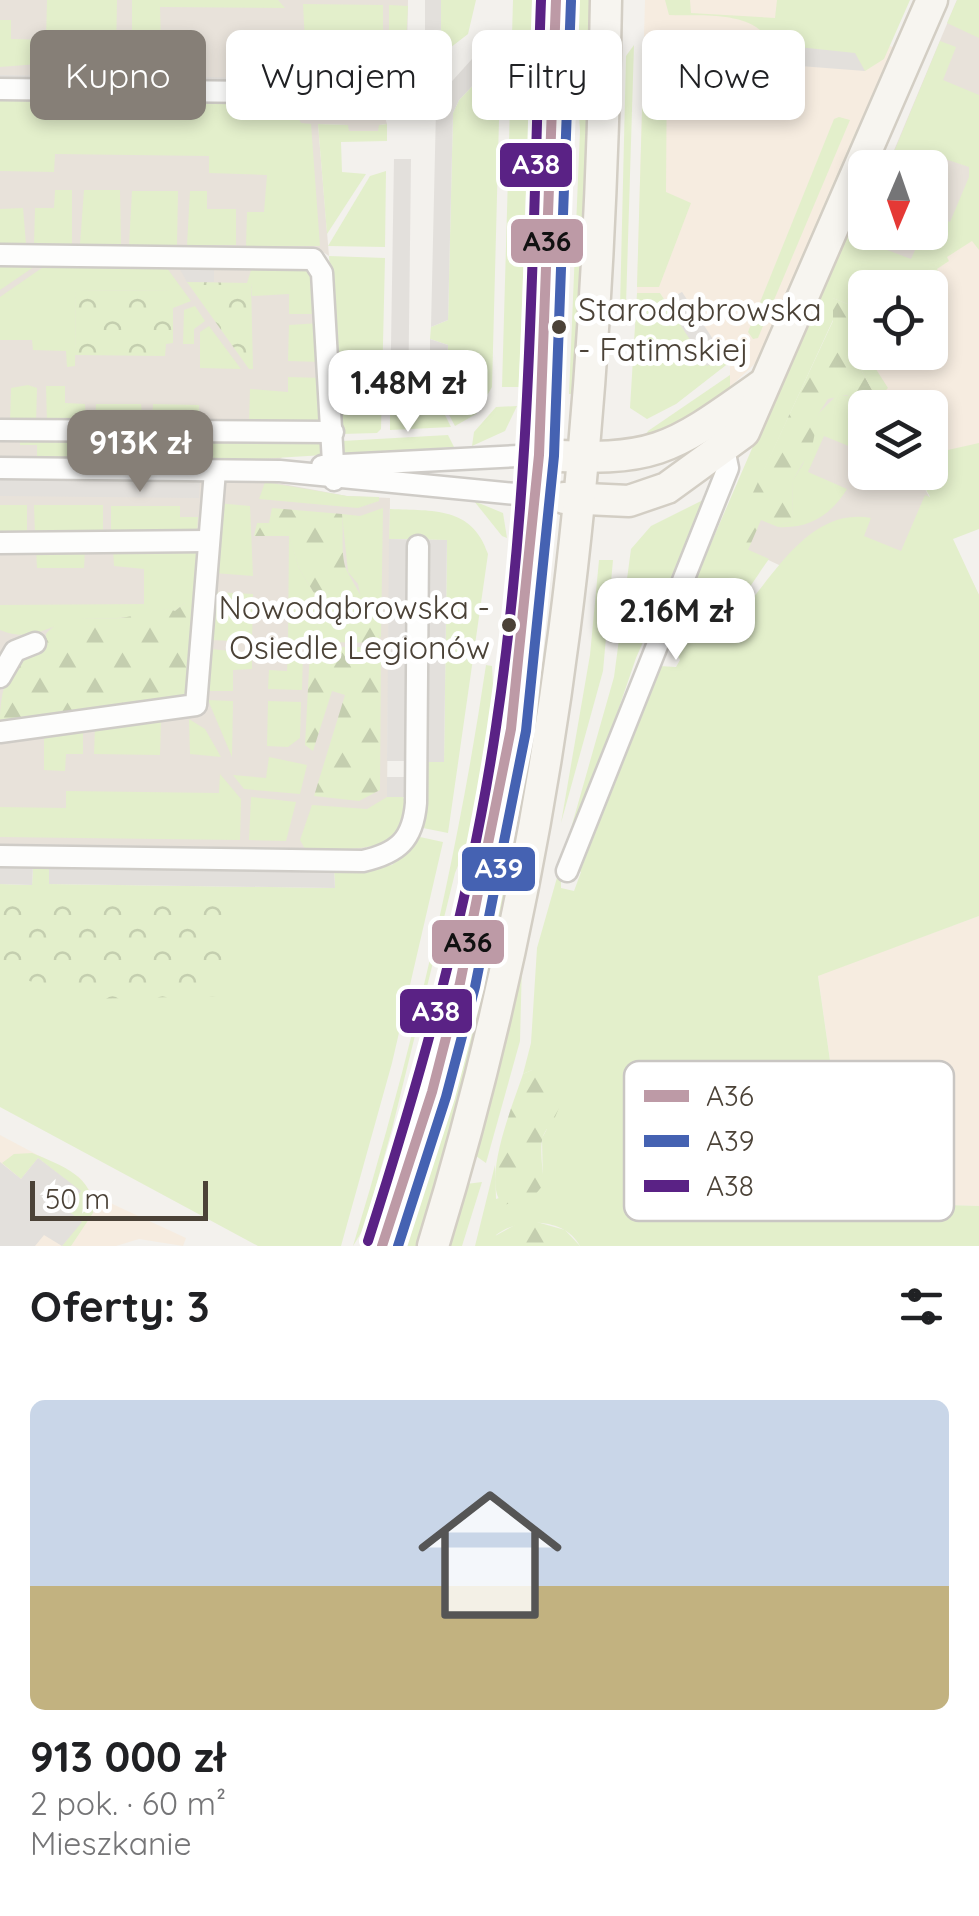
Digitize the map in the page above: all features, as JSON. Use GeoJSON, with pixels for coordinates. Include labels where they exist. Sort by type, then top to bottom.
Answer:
{"type":"FeatureCollection","features":[{"type":"Feature","properties":{"kind":"street"},"geometry":{"type":"LineString","coordinates":[[382,1246],[432,1092],[490,847],[511,729],[539,455],[556,0]]}},
{"type":"Feature","properties":{"kind":"street"},"geometry":{"type":"LineString","coordinates":[[433,1246],[510,957],[552,738],[587,458],[606,0]]}},
{"type":"Feature","properties":{"kind":"street"},"geometry":{"type":"LineString","coordinates":[[334,472],[536,496],[629,501],[667,488],[724,448],[744,432],[932,0]]}},
{"type":"Feature","properties":{"kind":"street"},"geometry":{"type":"LineString","coordinates":[[0,89],[226,92]]}},
{"type":"Feature","properties":{"kind":"street"},"geometry":{"type":"LineString","coordinates":[[0,255],[313,259],[322,273],[334,472]]}},
{"type":"Feature","properties":{"kind":"street"},"geometry":{"type":"LineString","coordinates":[[0,468],[334,472],[539,455],[637,456],[682,441],[762,385]]}},
{"type":"Feature","properties":{"kind":"street"},"geometry":{"type":"LineString","coordinates":[[0,430],[332,432]]}},
{"type":"Feature","properties":{"kind":"street"},"geometry":{"type":"LineString","coordinates":[[567,871],[724,478],[724,448]]}},
{"type":"Feature","properties":{"kind":"street"},"geometry":{"type":"LineString","coordinates":[[0,732],[184,710],[196,705],[215,471]]}},
{"type":"Feature","properties":{"kind":"street"},"geometry":{"type":"LineString","coordinates":[[0,543],[208,541]]}},
{"type":"Feature","properties":{"kind":"street"},"geometry":{"type":"LineString","coordinates":[[0,856],[363,861],[404,844],[412,832],[416,803],[418,546]]}},
{"type":"Feature","properties":{"kind":"street"},"geometry":{"type":"LineString","coordinates":[[0,640],[2,672]]}},
{"type":"Feature","properties":{"kind":"street"},"geometry":{"type":"LineString","coordinates":[[2,672],[15,651],[35,643]]}},
{"type":"Feature","properties":{"kind":"shaded area"},"geometry":{"type":"Polygon","coordinates":[[[0,0],[408,0],[407,30],[226,30],[226,85],[206,85],[206,30],[30,30],[30,83],[0,83],[0,0]]]}},
{"type":"Feature","properties":{"kind":"shaded area"},"geometry":{"type":"Polygon","coordinates":[[[425,0],[441,0],[441,30],[425,30],[425,0]]]}},
{"type":"Feature","properties":{"kind":"shaded area"},"geometry":{"type":"Polygon","coordinates":[[[645,0],[782,0],[897,49],[852,150],[848,150],[848,160],[760,359],[730,387],[730,362],[707,366],[660,293],[637,293],[642,110],[642,120],[805,120],[805,30],[644,30],[645,0]]]}},
{"type":"Feature","properties":{"kind":"shaded area"},"geometry":{"type":"Polygon","coordinates":[[[957,0],[979,0],[979,212],[948,243],[948,150],[894,150],[957,0]]]}},
{"type":"Feature","properties":{"kind":"shaded area"},"geometry":{"type":"Polygon","coordinates":[[[805,48],[855,53],[865,71],[805,66],[805,48]]]}},
{"type":"Feature","properties":{"kind":"shaded area"},"geometry":{"type":"Polygon","coordinates":[[[472,59],[472,86],[453,113],[448,320],[431,327],[436,120],[452,120],[452,81],[472,59]]]}},
{"type":"Feature","properties":{"kind":"shaded area"},"geometry":{"type":"Polygon","coordinates":[[[0,75],[30,75],[30,83],[0,83],[0,75]]]}},
{"type":"Feature","properties":{"kind":"shaded area"},"geometry":{"type":"Polygon","coordinates":[[[206,78],[226,78],[226,86],[206,86],[206,78]]]}},
{"type":"Feature","properties":{"kind":"shaded area"},"geometry":{"type":"Polygon","coordinates":[[[0,97],[30,97],[30,120],[206,120],[206,99],[226,99],[226,120],[386,120],[387,124],[379,125],[379,131],[348,131],[348,125],[318,124],[329,256],[320,250],[0,248],[0,97]]]}},
{"type":"Feature","properties":{"kind":"shaded area"},"geometry":{"type":"Polygon","coordinates":[[[394,159],[411,159],[408,411],[390,409],[394,159]]]}},
{"type":"Feature","properties":{"kind":"shaded area"},"geometry":{"type":"Polygon","coordinates":[[[979,212],[979,455],[948,461],[948,390],[872,390],[861,370],[948,370],[948,270],[922,270],[942,250],[948,250],[948,243],[979,212]]]}},
{"type":"Feature","properties":{"kind":"shaded area"},"geometry":{"type":"Polygon","coordinates":[[[853,250],[942,250],[922,270],[848,270],[848,304],[833,298],[853,250]]]}},
{"type":"Feature","properties":{"kind":"shaded area"},"geometry":{"type":"Polygon","coordinates":[[[0,262],[253,264],[316,282],[326,416],[280,459],[0,457],[0,262]]]}},
{"type":"Feature","properties":{"kind":"shaded area"},"geometry":{"type":"Polygon","coordinates":[[[177,264],[214,264],[214,282],[187,282],[177,264]]]}},
{"type":"Feature","properties":{"kind":"shaded area"},"geometry":{"type":"Polygon","coordinates":[[[682,292],[724,356],[707,366],[665,301],[682,292]]]}},
{"type":"Feature","properties":{"kind":"shaded area"},"geometry":{"type":"Polygon","coordinates":[[[430,339],[448,345],[444,413],[430,412],[430,339]]]}},
{"type":"Feature","properties":{"kind":"shaded area"},"geometry":{"type":"Polygon","coordinates":[[[848,349],[848,370],[861,370],[872,390],[848,390],[848,490],[926,490],[979,595],[779,565],[730,542],[848,349]]]}},
{"type":"Feature","properties":{"kind":"shaded area"},"geometry":{"type":"Polygon","coordinates":[[[0,479],[272,482],[347,496],[390,498],[387,796],[405,800],[365,849],[0,844],[0,479]]]}},
{"type":"Feature","properties":{"kind":"shaded area"},"geometry":{"type":"Polygon","coordinates":[[[0,479],[200,482],[199,498],[0,496],[0,479]]]}},
{"type":"Feature","properties":{"kind":"shaded area"},"geometry":{"type":"Polygon","coordinates":[[[389,539],[447,540],[444,762],[426,762],[426,797],[387,797],[387,777],[406,777],[406,761],[387,761],[389,539]]]}},
{"type":"Feature","properties":{"kind":"shaded area"},"geometry":{"type":"Polygon","coordinates":[[[0,866],[33,866],[32,885],[0,884],[0,866]]]}},
{"type":"Feature","properties":{"kind":"shaded area"},"geometry":{"type":"Polygon","coordinates":[[[49,867],[334,870],[335,888],[49,884],[49,867]]]}},
{"type":"Feature","properties":{"kind":"shaded area"},"geometry":{"type":"Polygon","coordinates":[[[979,916],[979,1206],[954,1205],[954,1061],[830,1061],[818,975],[979,916]]]}},
{"type":"Feature","properties":{"kind":"shaded area"},"geometry":{"type":"Polygon","coordinates":[[[0,1135],[79,1177],[93,1195],[186,1238],[183,1246],[139,1239],[116,1246],[0,1246],[0,1135]]]}},
{"type":"Feature","properties":{"kind":"shaded area"},"geometry":{"type":"Polygon","coordinates":[[[38,1158],[81,1191],[67,1210],[82,1222],[62,1246],[44,1235],[35,1246],[0,1246],[0,1162],[21,1179],[38,1158]]]}},
{"type":"Feature","properties":{"kind":"green space"},"geometry":{"type":"Polygon","coordinates":[[[47,0],[117,0],[116,30],[46,30],[47,0]]]}},
{"type":"Feature","properties":{"kind":"green space"},"geometry":{"type":"Polygon","coordinates":[[[132,0],[278,0],[285,8],[160,7],[161,30],[132,30],[132,0]]]}},
{"type":"Feature","properties":{"kind":"green space"},"geometry":{"type":"Polygon","coordinates":[[[441,0],[476,0],[468,34],[452,46],[452,30],[441,30],[441,0]]]}},
{"type":"Feature","properties":{"kind":"green space"},"geometry":{"type":"Polygon","coordinates":[[[513,0],[533,0],[532,30],[512,30],[513,0]]]}},
{"type":"Feature","properties":{"kind":"green space"},"geometry":{"type":"Polygon","coordinates":[[[572,0],[592,0],[591,30],[574,30],[572,0]]]}},
{"type":"Feature","properties":{"kind":"green space"},"geometry":{"type":"Polygon","coordinates":[[[665,0],[690,0],[691,13],[775,18],[777,0],[910,0],[884,59],[865,71],[805,50],[805,30],[760,30],[736,19],[669,15],[665,0]]]}},
{"type":"Feature","properties":{"kind":"green space"},"geometry":{"type":"Polygon","coordinates":[[[957,0],[979,0],[979,38],[947,23],[957,0]]]}},
{"type":"Feature","properties":{"kind":"green space"},"geometry":{"type":"Polygon","coordinates":[[[303,4],[383,5],[383,30],[304,30],[303,4]]]}},
{"type":"Feature","properties":{"kind":"green space"},"geometry":{"type":"Polygon","coordinates":[[[389,5],[408,6],[407,30],[389,30],[389,5]]]}},
{"type":"Feature","properties":{"kind":"green space"},"geometry":{"type":"Polygon","coordinates":[[[0,20],[11,20],[11,39],[30,40],[30,65],[0,67],[0,20]]]}},
{"type":"Feature","properties":{"kind":"green space"},"geometry":{"type":"Polygon","coordinates":[[[940,41],[956,47],[943,80],[979,95],[979,250],[972,241],[947,257],[949,261],[938,270],[848,270],[848,304],[833,298],[833,320],[731,542],[769,559],[731,608],[711,620],[700,621],[687,608],[690,592],[848,226],[848,250],[887,250],[911,259],[915,250],[948,250],[948,221],[969,177],[969,167],[948,160],[948,150],[895,150],[940,41]]]}},
{"type":"Feature","properties":{"kind":"green space"},"geometry":{"type":"Polygon","coordinates":[[[634,45],[626,305],[620,308],[626,56],[634,45]]]}},
{"type":"Feature","properties":{"kind":"green space"},"geometry":{"type":"Polygon","coordinates":[[[472,87],[472,120],[499,120],[492,387],[476,414],[455,426],[447,411],[448,345],[430,339],[431,327],[448,320],[453,113],[472,87]]]}},
{"type":"Feature","properties":{"kind":"green space"},"geometry":{"type":"Polygon","coordinates":[[[0,97],[30,97],[30,120],[206,120],[206,99],[226,99],[226,120],[299,120],[311,124],[320,246],[246,246],[247,212],[264,212],[267,175],[209,173],[209,156],[55,154],[54,172],[0,171],[0,97]]]}},
{"type":"Feature","properties":{"kind":"green space"},"geometry":{"type":"Polygon","coordinates":[[[642,111],[642,120],[667,120],[666,192],[691,203],[659,287],[637,287],[642,111]]]}},
{"type":"Feature","properties":{"kind":"green space"},"geometry":{"type":"Polygon","coordinates":[[[834,119],[850,120],[758,338],[753,339],[748,332],[834,119]]]}},
{"type":"Feature","properties":{"kind":"green space"},"geometry":{"type":"Polygon","coordinates":[[[510,120],[529,120],[519,387],[502,387],[510,120]]]}},
{"type":"Feature","properties":{"kind":"green space"},"geometry":{"type":"Polygon","coordinates":[[[579,120],[588,120],[578,394],[569,394],[579,120]]]}},
{"type":"Feature","properties":{"kind":"green space"},"geometry":{"type":"Polygon","coordinates":[[[318,124],[348,125],[349,131],[378,131],[379,125],[387,124],[387,141],[341,142],[342,172],[366,174],[327,234],[318,124]]]}},
{"type":"Feature","properties":{"kind":"green space"},"geometry":{"type":"Polygon","coordinates":[[[857,129],[860,135],[854,150],[848,150],[848,163],[772,339],[766,339],[857,129]]]}},
{"type":"Feature","properties":{"kind":"green space"},"geometry":{"type":"Polygon","coordinates":[[[386,171],[385,247],[328,246],[370,176],[386,171]]]}},
{"type":"Feature","properties":{"kind":"green space"},"geometry":{"type":"Polygon","coordinates":[[[55,190],[72,190],[72,244],[34,244],[35,208],[54,208],[55,190]]]}},
{"type":"Feature","properties":{"kind":"green space"},"geometry":{"type":"Polygon","coordinates":[[[84,190],[120,190],[121,245],[80,244],[84,190]]]}},
{"type":"Feature","properties":{"kind":"green space"},"geometry":{"type":"Polygon","coordinates":[[[132,191],[178,191],[177,245],[129,245],[132,191]]]}},
{"type":"Feature","properties":{"kind":"green space"},"geometry":{"type":"Polygon","coordinates":[[[190,191],[207,191],[207,209],[236,209],[236,245],[187,245],[190,191]]]}},
{"type":"Feature","properties":{"kind":"green space"},"geometry":{"type":"Polygon","coordinates":[[[23,208],[26,244],[0,244],[0,209],[23,208]]]}},
{"type":"Feature","properties":{"kind":"green space"},"geometry":{"type":"Polygon","coordinates":[[[329,256],[385,258],[381,429],[377,433],[341,434],[329,256]]]}},
{"type":"Feature","properties":{"kind":"green space"},"geometry":{"type":"Polygon","coordinates":[[[0,262],[41,262],[0,290],[0,262]]]}},
{"type":"Feature","properties":{"kind":"green space"},"geometry":{"type":"Polygon","coordinates":[[[49,263],[164,264],[191,301],[173,308],[172,291],[76,290],[75,366],[67,367],[66,351],[33,350],[32,340],[0,340],[0,297],[49,263]]]}},
{"type":"Feature","properties":{"kind":"green space"},"geometry":{"type":"Polygon","coordinates":[[[253,264],[303,264],[316,282],[319,314],[289,314],[289,294],[252,296],[251,283],[247,283],[253,264]]]}},
{"type":"Feature","properties":{"kind":"green space"},"geometry":{"type":"Polygon","coordinates":[[[187,282],[251,283],[253,369],[249,369],[187,282]]]}},
{"type":"Feature","properties":{"kind":"green space"},"geometry":{"type":"Polygon","coordinates":[[[76,290],[173,291],[173,343],[166,344],[165,356],[75,355],[76,290]]]}},
{"type":"Feature","properties":{"kind":"green space"},"geometry":{"type":"Polygon","coordinates":[[[637,293],[660,293],[707,365],[724,356],[730,362],[676,404],[647,419],[630,408],[637,293]]]}},
{"type":"Feature","properties":{"kind":"green space"},"geometry":{"type":"Polygon","coordinates":[[[833,298],[848,304],[848,370],[861,370],[872,390],[848,390],[848,396],[828,399],[819,413],[812,447],[793,480],[792,521],[778,527],[761,520],[748,550],[730,542],[833,321],[833,298]]]}},
{"type":"Feature","properties":{"kind":"green space"},"geometry":{"type":"Polygon","coordinates":[[[195,306],[205,321],[194,329],[194,344],[183,344],[184,310],[195,306]]]}},
{"type":"Feature","properties":{"kind":"green space"},"geometry":{"type":"Polygon","coordinates":[[[319,323],[322,362],[288,361],[289,325],[319,323]]]}},
{"type":"Feature","properties":{"kind":"green space"},"geometry":{"type":"Polygon","coordinates":[[[209,326],[241,369],[200,368],[200,332],[209,326]]]}},
{"type":"Feature","properties":{"kind":"green space"},"geometry":{"type":"Polygon","coordinates":[[[861,370],[877,370],[888,388],[872,390],[861,370]]]}},
{"type":"Feature","properties":{"kind":"green space"},"geometry":{"type":"Polygon","coordinates":[[[730,375],[730,387],[710,403],[643,440],[648,431],[730,375]]]}},
{"type":"Feature","properties":{"kind":"green space"},"geometry":{"type":"Polygon","coordinates":[[[288,377],[323,378],[326,416],[319,426],[249,424],[250,389],[288,392],[288,377]]]}},
{"type":"Feature","properties":{"kind":"green space"},"geometry":{"type":"Polygon","coordinates":[[[46,386],[65,386],[65,403],[85,404],[86,423],[47,423],[46,386]]]}},
{"type":"Feature","properties":{"kind":"green space"},"geometry":{"type":"Polygon","coordinates":[[[11,388],[37,388],[36,423],[10,423],[11,388]]]}},
{"type":"Feature","properties":{"kind":"green space"},"geometry":{"type":"Polygon","coordinates":[[[837,395],[848,396],[848,446],[824,436],[808,472],[847,489],[834,506],[809,523],[778,527],[792,521],[793,480],[803,464],[819,413],[837,395]]]}},
{"type":"Feature","properties":{"kind":"green space"},"geometry":{"type":"Polygon","coordinates":[[[96,404],[141,404],[143,423],[95,423],[96,404]]]}},
{"type":"Feature","properties":{"kind":"green space"},"geometry":{"type":"Polygon","coordinates":[[[153,404],[199,405],[200,424],[152,424],[153,404]]]}},
{"type":"Feature","properties":{"kind":"green space"},"geometry":{"type":"Polygon","coordinates":[[[517,406],[505,431],[472,446],[474,432],[496,407],[517,406]]]}},
{"type":"Feature","properties":{"kind":"green space"},"geometry":{"type":"Polygon","coordinates":[[[390,409],[444,413],[451,427],[390,430],[390,409]]]}},
{"type":"Feature","properties":{"kind":"green space"},"geometry":{"type":"Polygon","coordinates":[[[448,435],[454,447],[345,454],[342,441],[448,435]]]}},
{"type":"Feature","properties":{"kind":"green space"},"geometry":{"type":"Polygon","coordinates":[[[20,437],[324,441],[324,455],[259,459],[37,458],[37,445],[20,445],[20,437]]]}},
{"type":"Feature","properties":{"kind":"green space"},"geometry":{"type":"Polygon","coordinates":[[[979,443],[979,529],[953,539],[979,595],[979,916],[818,976],[830,1061],[624,1061],[624,1221],[954,1221],[954,1205],[979,1206],[979,1246],[580,1246],[573,1236],[553,1225],[529,1223],[496,1235],[495,1246],[475,1246],[495,1165],[496,1199],[543,1184],[542,1138],[547,1129],[532,1070],[523,1074],[531,1043],[537,948],[614,677],[631,549],[651,526],[705,499],[636,658],[561,877],[561,888],[574,891],[581,872],[574,869],[659,666],[676,667],[680,660],[668,636],[674,622],[699,632],[724,628],[805,538],[846,518],[871,518],[864,536],[901,551],[925,495],[930,497],[926,490],[948,490],[948,450],[979,443]]]}},
{"type":"Feature","properties":{"kind":"green space"},"geometry":{"type":"Polygon","coordinates":[[[265,482],[347,496],[379,497],[379,501],[358,508],[259,499],[265,482]]]}},
{"type":"Feature","properties":{"kind":"green space"},"geometry":{"type":"Polygon","coordinates":[[[474,501],[503,513],[507,538],[502,536],[474,501]]]}},
{"type":"Feature","properties":{"kind":"green space"},"geometry":{"type":"Polygon","coordinates":[[[217,503],[250,506],[253,576],[214,573],[217,503]]]}},
{"type":"Feature","properties":{"kind":"green space"},"geometry":{"type":"Polygon","coordinates":[[[0,505],[27,505],[27,535],[0,535],[0,505]]]}},
{"type":"Feature","properties":{"kind":"green space"},"geometry":{"type":"Polygon","coordinates":[[[34,505],[103,505],[103,534],[35,535],[34,505]]]}},
{"type":"Feature","properties":{"kind":"green space"},"geometry":{"type":"Polygon","coordinates":[[[111,506],[180,506],[180,517],[198,517],[197,533],[111,534],[111,506]]]}},
{"type":"Feature","properties":{"kind":"green space"},"geometry":{"type":"Polygon","coordinates":[[[272,508],[342,514],[345,565],[381,643],[325,642],[316,624],[314,593],[299,568],[289,536],[254,536],[257,523],[269,523],[272,508]]]}},
{"type":"Feature","properties":{"kind":"green space"},"geometry":{"type":"Polygon","coordinates":[[[383,508],[381,638],[363,608],[358,584],[348,572],[342,514],[360,516],[383,508]]]}},
{"type":"Feature","properties":{"kind":"green space"},"geometry":{"type":"Polygon","coordinates":[[[390,509],[436,511],[461,519],[481,538],[488,554],[448,833],[423,828],[426,762],[444,761],[447,540],[389,539],[390,509]]]}},
{"type":"Feature","properties":{"kind":"green space"},"geometry":{"type":"Polygon","coordinates":[[[289,535],[299,568],[314,593],[316,624],[325,642],[288,641],[289,535]]]}},
{"type":"Feature","properties":{"kind":"green space"},"geometry":{"type":"Polygon","coordinates":[[[113,548],[199,548],[197,603],[185,603],[175,611],[70,621],[32,634],[0,630],[0,605],[144,604],[144,569],[114,566],[113,548]]]}},
{"type":"Feature","properties":{"kind":"green space"},"geometry":{"type":"Polygon","coordinates":[[[36,549],[85,549],[84,568],[37,568],[36,549]]]}},
{"type":"Feature","properties":{"kind":"green space"},"geometry":{"type":"Polygon","coordinates":[[[540,559],[550,559],[514,799],[499,947],[419,1246],[398,1246],[431,1134],[540,559]]]}},
{"type":"Feature","properties":{"kind":"green space"},"geometry":{"type":"Polygon","coordinates":[[[599,560],[613,560],[603,671],[561,823],[590,655],[599,560]]]}},
{"type":"Feature","properties":{"kind":"green space"},"geometry":{"type":"Polygon","coordinates":[[[213,592],[253,594],[252,642],[211,640],[213,592]]]}},
{"type":"Feature","properties":{"kind":"green space"},"geometry":{"type":"Polygon","coordinates":[[[185,603],[197,603],[190,697],[0,723],[9,676],[23,660],[46,649],[46,634],[53,627],[80,618],[121,618],[175,611],[185,603]]]}},
{"type":"Feature","properties":{"kind":"green space"},"geometry":{"type":"Polygon","coordinates":[[[381,647],[380,790],[359,801],[314,796],[345,695],[332,691],[313,751],[305,745],[310,650],[381,647]]]}},
{"type":"Feature","properties":{"kind":"green space"},"geometry":{"type":"Polygon","coordinates":[[[210,649],[252,653],[252,669],[233,670],[233,691],[208,691],[210,649]]]}},
{"type":"Feature","properties":{"kind":"green space"},"geometry":{"type":"Polygon","coordinates":[[[288,652],[303,653],[302,690],[268,689],[269,670],[287,671],[288,652]]]}},
{"type":"Feature","properties":{"kind":"green space"},"geometry":{"type":"Polygon","coordinates":[[[486,665],[492,666],[495,719],[477,818],[455,873],[392,1129],[364,1228],[353,1246],[430,958],[461,812],[486,665]]]}},
{"type":"Feature","properties":{"kind":"green space"},"geometry":{"type":"Polygon","coordinates":[[[208,700],[233,701],[232,757],[208,700]]]}},
{"type":"Feature","properties":{"kind":"green space"},"geometry":{"type":"Polygon","coordinates":[[[268,701],[301,702],[300,738],[288,747],[267,746],[268,701]]]}},
{"type":"Feature","properties":{"kind":"green space"},"geometry":{"type":"Polygon","coordinates":[[[161,719],[160,755],[94,754],[95,727],[161,719]]]}},
{"type":"Feature","properties":{"kind":"green space"},"geometry":{"type":"Polygon","coordinates":[[[189,719],[205,729],[221,757],[190,754],[189,719]]]}},
{"type":"Feature","properties":{"kind":"green space"},"geometry":{"type":"Polygon","coordinates":[[[83,728],[83,754],[66,754],[65,771],[44,770],[44,733],[83,728]]]}},
{"type":"Feature","properties":{"kind":"green space"},"geometry":{"type":"Polygon","coordinates":[[[269,757],[307,765],[300,794],[244,789],[233,775],[266,778],[269,757]]]}},
{"type":"Feature","properties":{"kind":"green space"},"geometry":{"type":"Polygon","coordinates":[[[220,774],[241,799],[240,840],[0,837],[0,807],[66,808],[66,791],[219,793],[220,774]]]}},
{"type":"Feature","properties":{"kind":"green space"},"geometry":{"type":"Polygon","coordinates":[[[403,796],[406,816],[401,830],[390,840],[357,848],[305,849],[300,840],[312,805],[367,809],[387,797],[403,796]]]}},
{"type":"Feature","properties":{"kind":"green space"},"geometry":{"type":"Polygon","coordinates":[[[251,797],[296,802],[286,841],[249,840],[251,797]]]}},
{"type":"Feature","properties":{"kind":"green space"},"geometry":{"type":"Polygon","coordinates":[[[420,837],[443,842],[392,1063],[341,1246],[258,1246],[0,1107],[0,884],[32,885],[33,866],[49,867],[49,884],[335,888],[334,870],[392,865],[420,837]]]}},
{"type":"Feature","properties":{"kind":"green space"},"geometry":{"type":"Polygon","coordinates":[[[0,900],[224,903],[224,996],[83,999],[0,971],[0,900]]]}},
{"type":"Feature","properties":{"kind":"green space"},"geometry":{"type":"Polygon","coordinates":[[[522,962],[520,1041],[486,1163],[473,1154],[522,962]]]}},
{"type":"Feature","properties":{"kind":"green space"},"geometry":{"type":"Polygon","coordinates":[[[532,1070],[553,1079],[560,1091],[559,1107],[542,1141],[544,1184],[534,1196],[504,1205],[497,1195],[497,1162],[523,1074],[532,1070]]]}},
{"type":"Feature","properties":{"kind":"green space"},"geometry":{"type":"Polygon","coordinates":[[[32,1153],[74,1174],[89,1190],[93,1213],[71,1246],[62,1246],[81,1222],[66,1210],[80,1191],[38,1158],[21,1179],[2,1163],[14,1154],[32,1153]]]}},
{"type":"Feature","properties":{"kind":"green space"},"geometry":{"type":"Polygon","coordinates":[[[482,1182],[462,1246],[449,1246],[466,1184],[482,1182]]]}},
{"type":"Feature","properties":{"kind":"green space"},"geometry":{"type":"Polygon","coordinates":[[[526,1219],[565,1230],[580,1246],[495,1246],[495,1236],[526,1219]]]}},
{"type":"Feature","properties":{"kind":"transit line","name":"A38"},"geometry":{"type":"LineString","coordinates":[[368,1241],[442,987],[473,858],[496,727],[524,455],[541,0]]}},
{"type":"Feature","properties":{"kind":"transit line","name":"A36"},"geometry":{"type":"LineString","coordinates":[[382,1246],[432,1092],[460,983],[511,729],[539,455],[556,0]]}},
{"type":"Feature","properties":{"kind":"transit line","name":"A39"},"geometry":{"type":"LineString","coordinates":[[398,1246],[446,1097],[475,987],[526,731],[554,456],[571,1]]}},
{"type":"Feature","properties":{"kind":"place","name":"Starodąbrowska - Fatimskiej"},"geometry":{"type":"Point","coordinates":[559,327]}},
{"type":"Feature","properties":{"kind":"place","name":"Nowodąbrowska - Osiedle Legionów"},"geometry":{"type":"Point","coordinates":[509,625]}}]}
